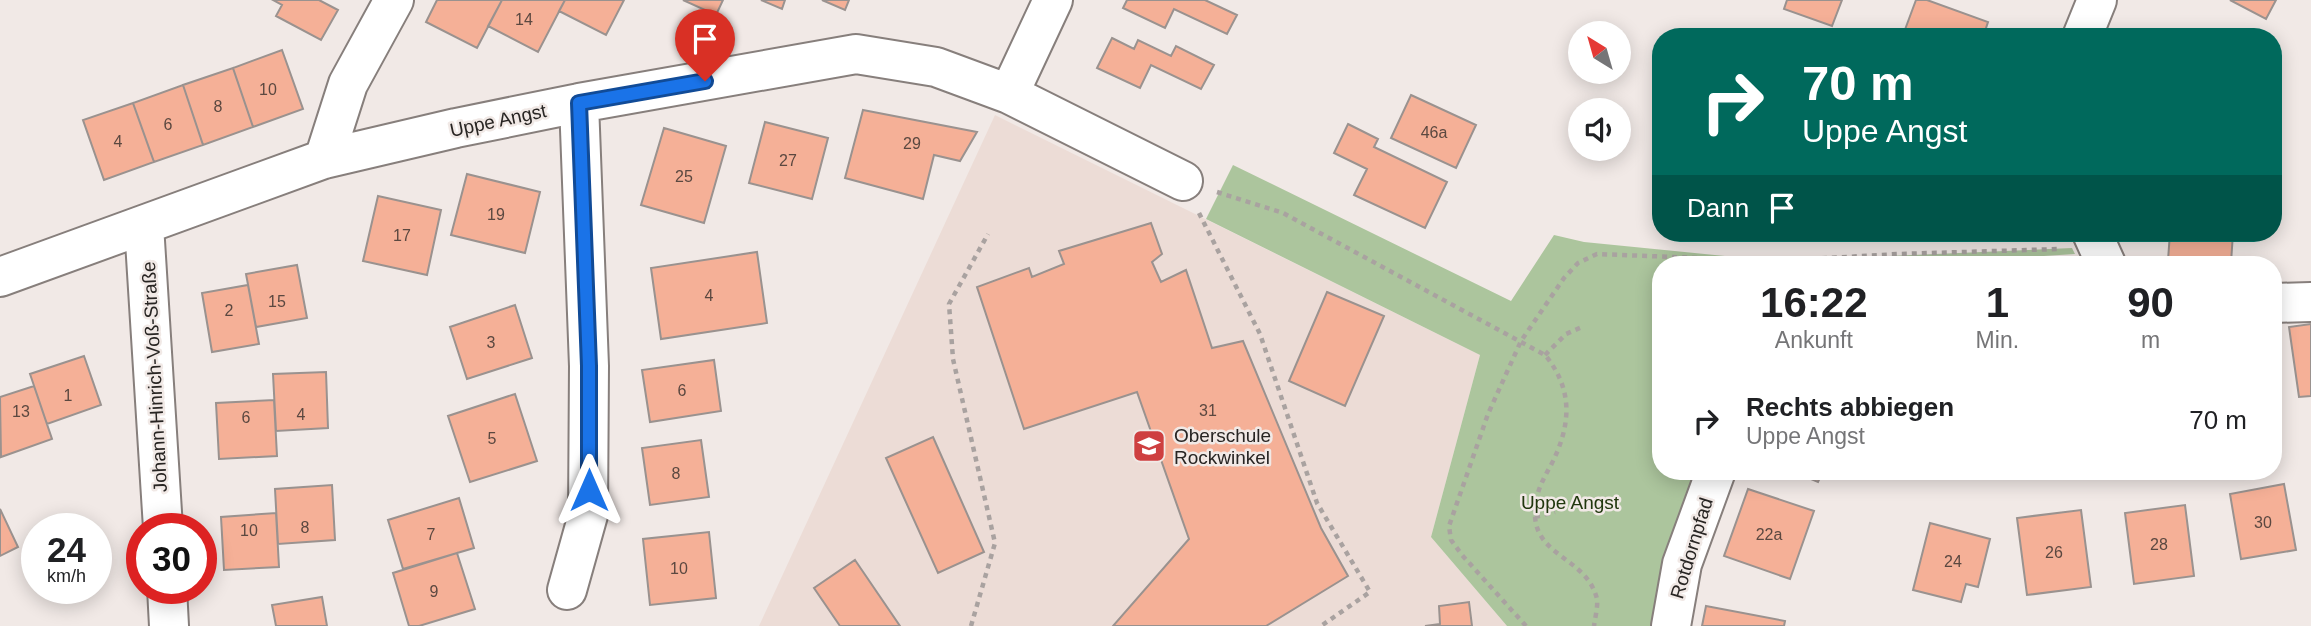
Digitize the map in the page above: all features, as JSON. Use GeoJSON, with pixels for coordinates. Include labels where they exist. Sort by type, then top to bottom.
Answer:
{"type":"FeatureCollection","features":[{"type":"Feature","properties":{"kind":"street"},"geometry":{"type":"LineString","coordinates":[[324,159],[348,84],[394,0]]}},
{"type":"Feature","properties":{"kind":"street"},"geometry":{"type":"LineString","coordinates":[[1009,94],[1053,0]]}},
{"type":"Feature","properties":{"kind":"street"},"geometry":{"type":"LineString","coordinates":[[2086,28],[2097,0]]}},
{"type":"Feature","properties":{"kind":"street","name":"Uppe Angst"},"geometry":{"type":"LineString","coordinates":[[0,277],[324,159],[579,103],[856,54],[936,67],[1009,94],[1183,181]]}},
{"type":"Feature","properties":{"kind":"street"},"geometry":{"type":"LineString","coordinates":[[567,590],[588,515],[589,366],[579,103]]}},
{"type":"Feature","properties":{"kind":"street","name":"Johann-Hinrich-Voß-Straße"},"geometry":{"type":"LineString","coordinates":[[144,225],[162,513]]}},
{"type":"Feature","properties":{"kind":"street"},"geometry":{"type":"LineString","coordinates":[[2282,303],[2311,302]]}},
{"type":"Feature","properties":{"kind":"street","name":"Rotdornpfad"},"geometry":{"type":"LineString","coordinates":[[1671,626],[1682,564],[1713,480]]}},
{"type":"Feature","properties":{"kind":"street"},"geometry":{"type":"LineString","coordinates":[[167,604],[169,626]]}},
{"type":"Feature","properties":{"kind":"path"},"geometry":{"type":"LineString","coordinates":[[1183,181],[1283,213],[1545,355],[1561,379],[1567,417],[1564,436],[1540,483],[1536,497],[1536,528],[1552,550],[1573,563],[1588,582],[1597,600],[1594,626]]}},
{"type":"Feature","properties":{"kind":"path"},"geometry":{"type":"LineString","coordinates":[[1183,181],[1261,334],[1317,503],[1370,592],[1321,626]]}},
{"type":"Feature","properties":{"kind":"path"},"geometry":{"type":"LineString","coordinates":[[971,626],[995,543],[953,359],[949,304],[988,234]]}},
{"type":"Feature","properties":{"kind":"path"},"geometry":{"type":"LineString","coordinates":[[1863,256],[2099,249]]}},
{"type":"Feature","properties":{"kind":"path"},"geometry":{"type":"LineString","coordinates":[[1526,626],[1455,546],[1451,540],[1449,526],[1488,414],[1521,341],[1564,278],[1578,263],[1597,254],[1652,256]]}},
{"type":"Feature","properties":{"kind":"path"},"geometry":{"type":"LineString","coordinates":[[1545,355],[1566,334],[1582,327]]}},
{"type":"Feature","properties":{"kind":"path"},"geometry":{"type":"LineString","coordinates":[[1535,517],[1555,512]]}},
{"type":"Feature","properties":{"kind":"shaded area","name":"Oberschule Rockwinkel"},"geometry":{"type":"Polygon","coordinates":[[[995,115],[1480,355],[1431,537],[1507,626],[759,626],[995,115]]]}},
{"type":"Feature","properties":{"kind":"green space"},"geometry":{"type":"Polygon","coordinates":[[[1233,165],[1511,301],[1554,235],[1584,242],[1725,256],[1652,256],[1652,480],[1696,480],[1653,614],[1654,626],[1507,626],[1431,537],[1480,355],[1206,219],[1233,165]]]}},
{"type":"Feature","properties":{"kind":"green space"},"geometry":{"type":"Polygon","coordinates":[[[2072,248],[2075,254],[2044,256],[1889,256],[2072,248]]]}},
{"type":"Feature","properties":{"kind":"building"},"geometry":{"type":"Polygon","coordinates":[[[273,0],[319,0],[338,10],[321,40],[276,16],[282,5],[273,0]]]}},
{"type":"Feature","properties":{"kind":"building"},"geometry":{"type":"Polygon","coordinates":[[[437,0],[502,0],[477,48],[426,22],[437,0]]]}},
{"type":"Feature","properties":{"kind":"building"},"geometry":{"type":"Polygon","coordinates":[[[502,0],[565,0],[538,52],[488,26],[502,0]]]}},
{"type":"Feature","properties":{"kind":"building"},"geometry":{"type":"Polygon","coordinates":[[[565,0],[624,0],[606,35],[559,11],[565,0]]]}},
{"type":"Feature","properties":{"kind":"building"},"geometry":{"type":"Polygon","coordinates":[[[683,0],[723,0],[716,15],[683,0]]]}},
{"type":"Feature","properties":{"kind":"building"},"geometry":{"type":"Polygon","coordinates":[[[761,0],[785,0],[782,9],[761,0]]]}},
{"type":"Feature","properties":{"kind":"building"},"geometry":{"type":"Polygon","coordinates":[[[822,0],[849,0],[845,10],[822,0]]]}},
{"type":"Feature","properties":{"kind":"building"},"geometry":{"type":"Polygon","coordinates":[[[1127,0],[1205,0],[1237,15],[1227,34],[1174,9],[1165,28],[1123,8],[1127,0]]]}},
{"type":"Feature","properties":{"kind":"building"},"geometry":{"type":"Polygon","coordinates":[[[1787,0],[1842,0],[1832,26],[1784,9],[1787,0]]]}},
{"type":"Feature","properties":{"kind":"building"},"geometry":{"type":"Polygon","coordinates":[[[1916,0],[1927,0],[1988,22],[1986,28],[1906,28],[1916,0]]]}},
{"type":"Feature","properties":{"kind":"building"},"geometry":{"type":"Polygon","coordinates":[[[2230,0],[2276,0],[2266,19],[2230,0]]]}},
{"type":"Feature","properties":{"kind":"building"},"geometry":{"type":"Polygon","coordinates":[[[1112,38],[1134,49],[1138,40],[1171,56],[1176,46],[1214,65],[1201,89],[1151,65],[1140,88],[1097,68],[1112,38]]]}},
{"type":"Feature","properties":{"kind":"building"},"geometry":{"type":"Polygon","coordinates":[[[282,50],[303,109],[253,127],[233,68],[282,50]]]}},
{"type":"Feature","properties":{"kind":"building"},"geometry":{"type":"Polygon","coordinates":[[[233,68],[253,127],[203,145],[183,85],[233,68]]]}},
{"type":"Feature","properties":{"kind":"building"},"geometry":{"type":"Polygon","coordinates":[[[183,85],[203,145],[154,162],[133,103],[183,85]]]}},
{"type":"Feature","properties":{"kind":"building"},"geometry":{"type":"Polygon","coordinates":[[[1411,95],[1476,125],[1456,168],[1391,138],[1411,95]]]}},
{"type":"Feature","properties":{"kind":"building"},"geometry":{"type":"Polygon","coordinates":[[[133,103],[154,162],[104,180],[83,120],[133,103]]]}},
{"type":"Feature","properties":{"kind":"building"},"geometry":{"type":"Polygon","coordinates":[[[863,110],[977,132],[960,161],[934,155],[923,199],[845,178],[863,110]]]}},
{"type":"Feature","properties":{"kind":"building"},"geometry":{"type":"Polygon","coordinates":[[[765,122],[828,138],[812,199],[749,183],[765,122]]]}},
{"type":"Feature","properties":{"kind":"building"},"geometry":{"type":"Polygon","coordinates":[[[1348,124],[1378,139],[1374,147],[1447,182],[1425,228],[1354,195],[1367,169],[1334,153],[1348,124]]]}},
{"type":"Feature","properties":{"kind":"building"},"geometry":{"type":"Polygon","coordinates":[[[664,128],[726,146],[704,223],[641,205],[664,128]]]}},
{"type":"Feature","properties":{"kind":"building"},"geometry":{"type":"Polygon","coordinates":[[[467,174],[540,192],[525,253],[451,235],[467,174]]]}},
{"type":"Feature","properties":{"kind":"building"},"geometry":{"type":"Polygon","coordinates":[[[378,196],[441,210],[427,275],[363,261],[378,196]]]}},
{"type":"Feature","properties":{"kind":"building"},"geometry":{"type":"Polygon","coordinates":[[[1151,223],[1162,254],[1152,262],[1161,282],[1186,270],[1212,348],[1243,341],[1321,528],[1348,576],[1266,626],[1113,626],[1189,539],[1137,392],[1024,429],[977,287],[1029,268],[1032,277],[1064,264],[1059,251],[1151,223]]]}},
{"type":"Feature","properties":{"kind":"building"},"geometry":{"type":"Polygon","coordinates":[[[2169,242],[2232,242],[2231,256],[2168,256],[2169,242]]]}},
{"type":"Feature","properties":{"kind":"building"},"geometry":{"type":"Polygon","coordinates":[[[757,252],[767,323],[661,339],[651,268],[757,252]]]}},
{"type":"Feature","properties":{"kind":"building"},"geometry":{"type":"Polygon","coordinates":[[[297,265],[307,318],[256,327],[246,274],[297,265]]]}},
{"type":"Feature","properties":{"kind":"building"},"geometry":{"type":"Polygon","coordinates":[[[248,285],[259,344],[212,352],[202,293],[248,285]]]}},
{"type":"Feature","properties":{"kind":"building"},"geometry":{"type":"Polygon","coordinates":[[[1327,292],[1384,316],[1345,406],[1289,381],[1327,292]]]}},
{"type":"Feature","properties":{"kind":"building"},"geometry":{"type":"Polygon","coordinates":[[[515,305],[532,358],[467,379],[450,327],[515,305]]]}},
{"type":"Feature","properties":{"kind":"building"},"geometry":{"type":"Polygon","coordinates":[[[2311,324],[2311,396],[2299,397],[2289,327],[2311,324]]]}},
{"type":"Feature","properties":{"kind":"building"},"geometry":{"type":"Polygon","coordinates":[[[84,356],[101,405],[47,424],[30,374],[84,356]]]}},
{"type":"Feature","properties":{"kind":"building"},"geometry":{"type":"Polygon","coordinates":[[[714,360],[721,411],[650,422],[642,370],[714,360]]]}},
{"type":"Feature","properties":{"kind":"building"},"geometry":{"type":"Polygon","coordinates":[[[326,372],[328,428],[276,431],[273,374],[326,372]]]}},
{"type":"Feature","properties":{"kind":"building"},"geometry":{"type":"Polygon","coordinates":[[[34,386],[52,439],[1,457],[0,397],[34,386]]]}},
{"type":"Feature","properties":{"kind":"building"},"geometry":{"type":"Polygon","coordinates":[[[515,394],[537,461],[470,482],[448,416],[515,394]]]}},
{"type":"Feature","properties":{"kind":"building"},"geometry":{"type":"Polygon","coordinates":[[[274,400],[277,456],[219,459],[216,403],[274,400]]]}},
{"type":"Feature","properties":{"kind":"building"},"geometry":{"type":"Polygon","coordinates":[[[933,437],[984,552],[938,573],[886,458],[933,437]]]}},
{"type":"Feature","properties":{"kind":"building"},"geometry":{"type":"Polygon","coordinates":[[[701,440],[709,497],[650,505],[642,448],[701,440]]]}},
{"type":"Feature","properties":{"kind":"building"},"geometry":{"type":"Polygon","coordinates":[[[2284,484],[2296,550],[2241,559],[2230,494],[2284,484]]]}},
{"type":"Feature","properties":{"kind":"building"},"geometry":{"type":"Polygon","coordinates":[[[332,485],[335,540],[278,544],[275,489],[332,485]]]}},
{"type":"Feature","properties":{"kind":"building"},"geometry":{"type":"Polygon","coordinates":[[[1748,489],[1814,511],[1790,579],[1724,556],[1748,489]]]}},
{"type":"Feature","properties":{"kind":"building"},"geometry":{"type":"Polygon","coordinates":[[[459,498],[474,548],[403,569],[388,520],[459,498]]]}},
{"type":"Feature","properties":{"kind":"building"},"geometry":{"type":"Polygon","coordinates":[[[2185,505],[2194,576],[2134,584],[2125,513],[2185,505]]]}},
{"type":"Feature","properties":{"kind":"building"},"geometry":{"type":"Polygon","coordinates":[[[0,509],[18,547],[0,556],[0,509]]]}},
{"type":"Feature","properties":{"kind":"building"},"geometry":{"type":"Polygon","coordinates":[[[2081,510],[2091,587],[2027,595],[2017,518],[2081,510]]]}},
{"type":"Feature","properties":{"kind":"building"},"geometry":{"type":"Polygon","coordinates":[[[276,513],[279,567],[224,570],[221,517],[276,513]]]}},
{"type":"Feature","properties":{"kind":"building"},"geometry":{"type":"Polygon","coordinates":[[[1930,523],[1990,539],[1978,587],[1966,584],[1961,602],[1913,590],[1930,523]]]}},
{"type":"Feature","properties":{"kind":"building"},"geometry":{"type":"Polygon","coordinates":[[[709,532],[716,598],[650,605],[643,539],[709,532]]]}},
{"type":"Feature","properties":{"kind":"building"},"geometry":{"type":"Polygon","coordinates":[[[457,553],[475,609],[419,626],[409,626],[393,573],[457,553]]]}},
{"type":"Feature","properties":{"kind":"building"},"geometry":{"type":"Polygon","coordinates":[[[855,560],[900,626],[840,626],[814,588],[855,560]]]}},
{"type":"Feature","properties":{"kind":"building"},"geometry":{"type":"Polygon","coordinates":[[[322,597],[327,626],[276,626],[272,605],[322,597]]]}},
{"type":"Feature","properties":{"kind":"building"},"geometry":{"type":"Polygon","coordinates":[[[1469,602],[1472,626],[1425,626],[1440,624],[1439,606],[1469,602]]]}},
{"type":"Feature","properties":{"kind":"building"},"geometry":{"type":"Polygon","coordinates":[[[1706,606],[1785,621],[1784,626],[1702,626],[1706,606]]]}},
{"type":"Feature","properties":{"kind":"place","name":"Oberschule Rockwinkel"},"geometry":{"type":"Point","coordinates":[1149,446]}},
{"type":"Feature","properties":{"kind":"route"},"geometry":{"type":"LineString","coordinates":[[589,490],[589,366],[579,103],[705,81]]}}]}
